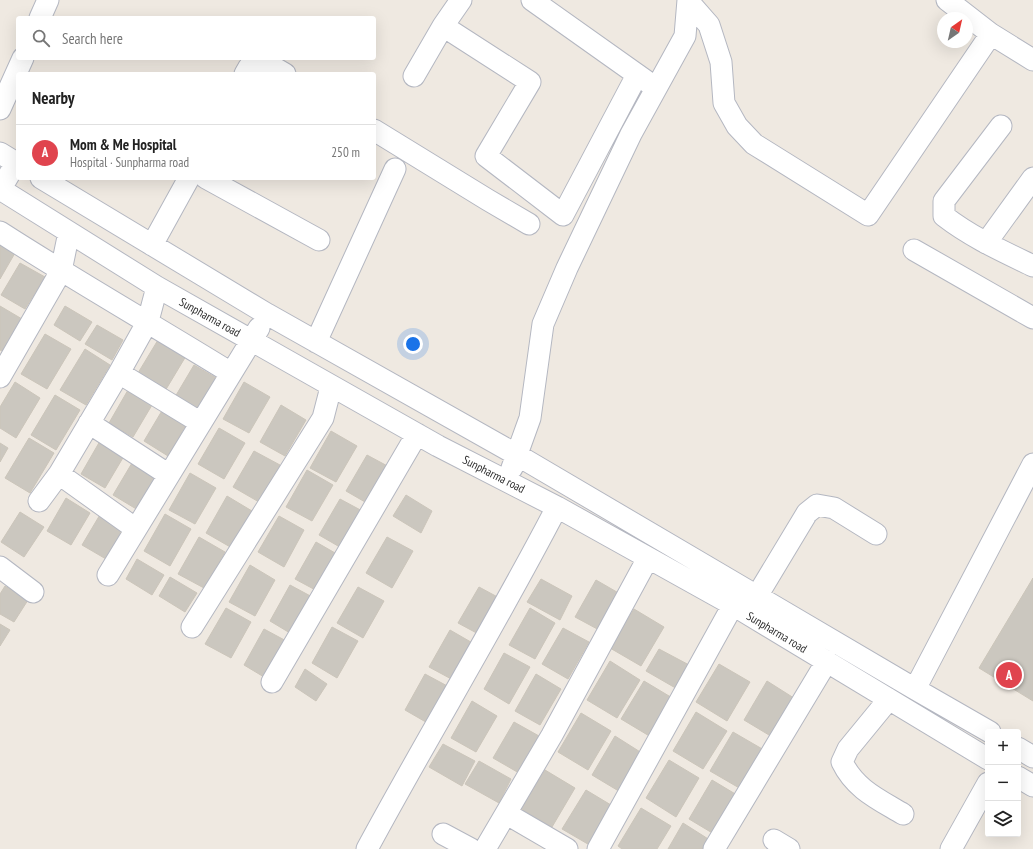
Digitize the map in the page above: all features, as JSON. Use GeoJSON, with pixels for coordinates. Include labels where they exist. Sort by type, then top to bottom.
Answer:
{"type":"FeatureCollection","features":[{"type":"Feature","properties":{"kind":"street"},"geometry":{"type":"LineString","coordinates":[[41,16],[48,0]]}},
{"type":"Feature","properties":{"kind":"street"},"geometry":{"type":"LineString","coordinates":[[414,76],[443,26],[461,0]]}},
{"type":"Feature","properties":{"kind":"street"},"geometry":{"type":"LineString","coordinates":[[532,0],[656,88]]}},
{"type":"Feature","properties":{"kind":"street"},"geometry":{"type":"LineString","coordinates":[[947,0],[991,34],[1033,60]]}},
{"type":"Feature","properties":{"kind":"street"},"geometry":{"type":"LineString","coordinates":[[688,1],[709,25],[720,62],[724,103],[738,126],[754,144],[868,215],[991,34]]}},
{"type":"Feature","properties":{"kind":"street"},"geometry":{"type":"LineString","coordinates":[[508,481],[530,418],[543,324],[566,268],[631,134],[685,36],[688,1]]}},
{"type":"Feature","properties":{"kind":"street"},"geometry":{"type":"LineString","coordinates":[[443,26],[530,82],[486,156],[563,215],[637,75]]}},
{"type":"Feature","properties":{"kind":"street"},"geometry":{"type":"LineString","coordinates":[[17,72],[22,60]]}},
{"type":"Feature","properties":{"kind":"street"},"geometry":{"type":"LineString","coordinates":[[246,72],[249,67],[262,61],[281,72]]}},
{"type":"Feature","properties":{"kind":"street"},"geometry":{"type":"LineString","coordinates":[[0,109],[16,74]]}},
{"type":"Feature","properties":{"kind":"street"},"geometry":{"type":"LineString","coordinates":[[1001,126],[944,201],[944,216],[958,227],[986,243],[1033,266]]}},
{"type":"Feature","properties":{"kind":"street"},"geometry":{"type":"LineString","coordinates":[[376,131],[529,224]]}},
{"type":"Feature","properties":{"kind":"street"},"geometry":{"type":"LineString","coordinates":[[0,189],[12,160]]}},
{"type":"Feature","properties":{"kind":"street"},"geometry":{"type":"LineString","coordinates":[[316,342],[395,169]]}},
{"type":"Feature","properties":{"kind":"street"},"geometry":{"type":"LineString","coordinates":[[986,243],[1033,178]]}},
{"type":"Feature","properties":{"kind":"street","name":"Sunpharma road"},"geometry":{"type":"LineString","coordinates":[[44,180],[267,314],[517,455],[985,729]]}},
{"type":"Feature","properties":{"kind":"street"},"geometry":{"type":"LineString","coordinates":[[152,245],[188,180]]}},
{"type":"Feature","properties":{"kind":"street"},"geometry":{"type":"LineString","coordinates":[[210,180],[319,240]]}},
{"type":"Feature","properties":{"kind":"street","name":"Sunpharma road"},"geometry":{"type":"LineString","coordinates":[[0,189],[157,287],[417,434],[557,507],[733,605],[985,757]]}},
{"type":"Feature","properties":{"kind":"street"},"geometry":{"type":"LineString","coordinates":[[0,232],[60,271],[148,321],[231,374]]}},
{"type":"Feature","properties":{"kind":"street"},"geometry":{"type":"LineString","coordinates":[[3,365],[60,271],[70,232]]}},
{"type":"Feature","properties":{"kind":"street"},"geometry":{"type":"LineString","coordinates":[[914,250],[1033,318]]}},
{"type":"Feature","properties":{"kind":"street"},"geometry":{"type":"LineString","coordinates":[[39,502],[60,474],[148,321],[157,287]]}},
{"type":"Feature","properties":{"kind":"street"},"geometry":{"type":"LineString","coordinates":[[108,575],[267,314]]}},
{"type":"Feature","properties":{"kind":"street"},"geometry":{"type":"LineString","coordinates":[[119,373],[201,423]]}},
{"type":"Feature","properties":{"kind":"street"},"geometry":{"type":"LineString","coordinates":[[192,627],[324,418],[332,387]]}},
{"type":"Feature","properties":{"kind":"street"},"geometry":{"type":"LineString","coordinates":[[89,423],[169,475]]}},
{"type":"Feature","properties":{"kind":"street"},"geometry":{"type":"LineString","coordinates":[[272,682],[417,434]]}},
{"type":"Feature","properties":{"kind":"street"},"geometry":{"type":"LineString","coordinates":[[915,689],[1033,464]]}},
{"type":"Feature","properties":{"kind":"street"},"geometry":{"type":"LineString","coordinates":[[60,474],[136,529]]}},
{"type":"Feature","properties":{"kind":"street"},"geometry":{"type":"LineString","coordinates":[[757,596],[807,513],[818,505],[834,508],[876,534]]}},
{"type":"Feature","properties":{"kind":"street"},"geometry":{"type":"LineString","coordinates":[[367,849],[447,704],[529,561],[557,507]]}},
{"type":"Feature","properties":{"kind":"street"},"geometry":{"type":"LineString","coordinates":[[485,849],[552,736],[648,558]]}},
{"type":"Feature","properties":{"kind":"street"},"geometry":{"type":"LineString","coordinates":[[0,567],[33,592]]}},
{"type":"Feature","properties":{"kind":"street"},"geometry":{"type":"LineString","coordinates":[[598,849],[733,605]]}},
{"type":"Feature","properties":{"kind":"street"},"geometry":{"type":"LineString","coordinates":[[714,849],[826,662]]}},
{"type":"Feature","properties":{"kind":"street"},"geometry":{"type":"LineString","coordinates":[[889,699],[848,749],[842,762],[848,774],[860,787],[903,814]]}},
{"type":"Feature","properties":{"kind":"street"},"geometry":{"type":"LineString","coordinates":[[1021,750],[1033,757]]}},
{"type":"Feature","properties":{"kind":"street"},"geometry":{"type":"LineString","coordinates":[[1021,779],[1033,786]]}},
{"type":"Feature","properties":{"kind":"street"},"geometry":{"type":"LineString","coordinates":[[951,849],[985,788]]}},
{"type":"Feature","properties":{"kind":"street"},"geometry":{"type":"LineString","coordinates":[[507,814],[567,849]]}},
{"type":"Feature","properties":{"kind":"street"},"geometry":{"type":"LineString","coordinates":[[443,834],[471,849]]}},
{"type":"Feature","properties":{"kind":"building"},"geometry":{"type":"Polygon","coordinates":[[[0,244],[15,253],[0,279],[0,244]]]}},
{"type":"Feature","properties":{"kind":"building"},"geometry":{"type":"Polygon","coordinates":[[[20,263],[45,277],[25,309],[1,295],[20,263]]]}},
{"type":"Feature","properties":{"kind":"building"},"geometry":{"type":"Polygon","coordinates":[[[0,306],[22,319],[2,351],[0,350],[0,306]]]}},
{"type":"Feature","properties":{"kind":"building"},"geometry":{"type":"Polygon","coordinates":[[[65,306],[92,322],[80,341],[54,325],[65,306]]]}},
{"type":"Feature","properties":{"kind":"building"},"geometry":{"type":"Polygon","coordinates":[[[97,325],[123,340],[112,360],[85,344],[97,325]]]}},
{"type":"Feature","properties":{"kind":"building"},"geometry":{"type":"Polygon","coordinates":[[[45,334],[71,349],[47,389],[21,374],[45,334]]]}},
{"type":"Feature","properties":{"kind":"building"},"geometry":{"type":"Polygon","coordinates":[[[161,335],[189,351],[165,391],[138,373],[161,335]]]}},
{"type":"Feature","properties":{"kind":"building"},"geometry":{"type":"Polygon","coordinates":[[[85,349],[110,365],[86,405],[60,390],[85,349]]]}},
{"type":"Feature","properties":{"kind":"building"},"geometry":{"type":"Polygon","coordinates":[[[194,365],[218,379],[199,411],[175,397],[194,365]]]}},
{"type":"Feature","properties":{"kind":"building"},"geometry":{"type":"Polygon","coordinates":[[[15,382],[40,398],[16,438],[0,428],[0,407],[15,382]]]}},
{"type":"Feature","properties":{"kind":"building"},"geometry":{"type":"Polygon","coordinates":[[[244,382],[270,397],[249,433],[223,419],[244,382]]]}},
{"type":"Feature","properties":{"kind":"building"},"geometry":{"type":"Polygon","coordinates":[[[128,390],[152,405],[133,437],[109,423],[128,390]]]}},
{"type":"Feature","properties":{"kind":"building"},"geometry":{"type":"Polygon","coordinates":[[[55,395],[80,410],[56,450],[31,435],[55,395]]]}},
{"type":"Feature","properties":{"kind":"building"},"geometry":{"type":"Polygon","coordinates":[[[281,405],[306,420],[285,456],[260,442],[281,405]]]}},
{"type":"Feature","properties":{"kind":"building"},"geometry":{"type":"Polygon","coordinates":[[[163,409],[187,423],[168,456],[144,441],[163,409]]]}},
{"type":"Feature","properties":{"kind":"building"},"geometry":{"type":"Polygon","coordinates":[[[219,428],[245,443],[224,479],[198,464],[219,428]]]}},
{"type":"Feature","properties":{"kind":"building"},"geometry":{"type":"Polygon","coordinates":[[[331,431],[357,446],[336,482],[310,468],[331,431]]]}},
{"type":"Feature","properties":{"kind":"building"},"geometry":{"type":"Polygon","coordinates":[[[29,438],[54,453],[30,493],[5,478],[29,438]]]}},
{"type":"Feature","properties":{"kind":"building"},"geometry":{"type":"Polygon","coordinates":[[[100,441],[124,456],[105,488],[81,474],[100,441]]]}},
{"type":"Feature","properties":{"kind":"building"},"geometry":{"type":"Polygon","coordinates":[[[0,443],[8,448],[0,462],[0,443]]]}},
{"type":"Feature","properties":{"kind":"building"},"geometry":{"type":"Polygon","coordinates":[[[254,451],[280,465],[259,502],[233,487],[254,451]]]}},
{"type":"Feature","properties":{"kind":"building"},"geometry":{"type":"Polygon","coordinates":[[[367,455],[393,469],[372,506],[346,491],[367,455]]]}},
{"type":"Feature","properties":{"kind":"building"},"geometry":{"type":"Polygon","coordinates":[[[132,463],[157,477],[138,510],[113,495],[132,463]]]}},
{"type":"Feature","properties":{"kind":"building"},"geometry":{"type":"Polygon","coordinates":[[[307,470],[333,485],[312,521],[286,507],[307,470]]]}},
{"type":"Feature","properties":{"kind":"building"},"geometry":{"type":"Polygon","coordinates":[[[190,473],[216,488],[195,524],[169,510],[190,473]]]}},
{"type":"Feature","properties":{"kind":"building"},"geometry":{"type":"Polygon","coordinates":[[[406,495],[432,511],[421,533],[393,516],[406,495]]]}},
{"type":"Feature","properties":{"kind":"building"},"geometry":{"type":"Polygon","coordinates":[[[227,496],[252,511],[232,548],[206,533],[227,496]]]}},
{"type":"Feature","properties":{"kind":"building"},"geometry":{"type":"Polygon","coordinates":[[[66,498],[90,513],[71,545],[47,531],[66,498]]]}},
{"type":"Feature","properties":{"kind":"building"},"geometry":{"type":"Polygon","coordinates":[[[340,499],[366,513],[345,550],[319,535],[340,499]]]}},
{"type":"Feature","properties":{"kind":"building"},"geometry":{"type":"Polygon","coordinates":[[[20,512],[44,527],[24,557],[1,542],[20,512]]]}},
{"type":"Feature","properties":{"kind":"building"},"geometry":{"type":"Polygon","coordinates":[[[101,513],[125,527],[106,559],[82,545],[101,513]]]}},
{"type":"Feature","properties":{"kind":"building"},"geometry":{"type":"Polygon","coordinates":[[[165,514],[191,529],[170,566],[144,551],[165,514]]]}},
{"type":"Feature","properties":{"kind":"building"},"geometry":{"type":"Polygon","coordinates":[[[279,516],[304,530],[284,567],[258,552],[279,516]]]}},
{"type":"Feature","properties":{"kind":"building"},"geometry":{"type":"Polygon","coordinates":[[[199,537],[225,552],[204,588],[178,574],[199,537]]]}},
{"type":"Feature","properties":{"kind":"building"},"geometry":{"type":"Polygon","coordinates":[[[387,537],[413,551],[392,588],[366,573],[387,537]]]}},
{"type":"Feature","properties":{"kind":"building"},"geometry":{"type":"Polygon","coordinates":[[[316,542],[342,557],[321,593],[295,579],[316,542]]]}},
{"type":"Feature","properties":{"kind":"building"},"geometry":{"type":"Polygon","coordinates":[[[137,559],[164,575],[152,595],[126,579],[137,559]]]}},
{"type":"Feature","properties":{"kind":"building"},"geometry":{"type":"Polygon","coordinates":[[[250,565],[275,580],[255,616],[229,602],[250,565]]]}},
{"type":"Feature","properties":{"kind":"building"},"geometry":{"type":"Polygon","coordinates":[[[170,577],[197,593],[185,612],[159,596],[170,577]]]}},
{"type":"Feature","properties":{"kind":"building"},"geometry":{"type":"Polygon","coordinates":[[[1033,578],[1033,701],[979,668],[1033,578]]]}},
{"type":"Feature","properties":{"kind":"building"},"geometry":{"type":"Polygon","coordinates":[[[541,579],[572,596],[560,620],[527,602],[541,579]]]}},
{"type":"Feature","properties":{"kind":"building"},"geometry":{"type":"Polygon","coordinates":[[[596,580],[622,595],[601,631],[575,617],[596,580]]]}},
{"type":"Feature","properties":{"kind":"building"},"geometry":{"type":"Polygon","coordinates":[[[290,585],[316,599],[295,636],[270,621],[290,585]]]}},
{"type":"Feature","properties":{"kind":"building"},"geometry":{"type":"Polygon","coordinates":[[[5,586],[28,600],[14,622],[0,614],[0,594],[5,586]]]}},
{"type":"Feature","properties":{"kind":"building"},"geometry":{"type":"Polygon","coordinates":[[[358,587],[384,601],[363,638],[337,623],[358,587]]]}},
{"type":"Feature","properties":{"kind":"building"},"geometry":{"type":"Polygon","coordinates":[[[479,587],[505,601],[484,637],[458,623],[479,587]]]}},
{"type":"Feature","properties":{"kind":"building"},"geometry":{"type":"Polygon","coordinates":[[[226,608],[251,622],[231,658],[205,644],[226,608]]]}},
{"type":"Feature","properties":{"kind":"building"},"geometry":{"type":"Polygon","coordinates":[[[530,608],[555,623],[535,659],[509,645],[530,608]]]}},
{"type":"Feature","properties":{"kind":"building"},"geometry":{"type":"Polygon","coordinates":[[[634,609],[664,627],[641,666],[610,648],[634,609]]]}},
{"type":"Feature","properties":{"kind":"building"},"geometry":{"type":"Polygon","coordinates":[[[0,624],[10,630],[0,646],[0,624]]]}},
{"type":"Feature","properties":{"kind":"building"},"geometry":{"type":"Polygon","coordinates":[[[332,627],[358,641],[337,678],[312,663],[332,627]]]}},
{"type":"Feature","properties":{"kind":"building"},"geometry":{"type":"Polygon","coordinates":[[[563,628],[589,642],[568,679],[542,664],[563,628]]]}},
{"type":"Feature","properties":{"kind":"building"},"geometry":{"type":"Polygon","coordinates":[[[264,629],[290,643],[269,680],[244,665],[264,629]]]}},
{"type":"Feature","properties":{"kind":"building"},"geometry":{"type":"Polygon","coordinates":[[[450,630],[476,645],[455,681],[429,667],[450,630]]]}},
{"type":"Feature","properties":{"kind":"building"},"geometry":{"type":"Polygon","coordinates":[[[659,649],[691,666],[679,690],[646,671],[659,649]]]}},
{"type":"Feature","properties":{"kind":"building"},"geometry":{"type":"Polygon","coordinates":[[[504,653],[530,667],[509,704],[484,689],[504,653]]]}},
{"type":"Feature","properties":{"kind":"building"},"geometry":{"type":"Polygon","coordinates":[[[610,661],[640,680],[617,718],[587,700],[610,661]]]}},
{"type":"Feature","properties":{"kind":"building"},"geometry":{"type":"Polygon","coordinates":[[[719,664],[750,682],[727,721],[696,702],[719,664]]]}},
{"type":"Feature","properties":{"kind":"building"},"geometry":{"type":"Polygon","coordinates":[[[305,669],[327,684],[316,701],[295,687],[305,669]]]}},
{"type":"Feature","properties":{"kind":"building"},"geometry":{"type":"Polygon","coordinates":[[[425,674],[451,688],[431,725],[405,710],[425,674]]]}},
{"type":"Feature","properties":{"kind":"building"},"geometry":{"type":"Polygon","coordinates":[[[536,674],[561,689],[540,725],[515,711],[536,674]]]}},
{"type":"Feature","properties":{"kind":"building"},"geometry":{"type":"Polygon","coordinates":[[[644,681],[674,699],[651,737],[621,719],[644,681]]]}},
{"type":"Feature","properties":{"kind":"building"},"geometry":{"type":"Polygon","coordinates":[[[767,681],[797,700],[774,738],[744,720],[767,681]]]}},
{"type":"Feature","properties":{"kind":"building"},"geometry":{"type":"Polygon","coordinates":[[[472,701],[497,716],[476,752],[451,738],[472,701]]]}},
{"type":"Feature","properties":{"kind":"building"},"geometry":{"type":"Polygon","coordinates":[[[696,712],[727,731],[703,769],[673,751],[696,712]]]}},
{"type":"Feature","properties":{"kind":"building"},"geometry":{"type":"Polygon","coordinates":[[[581,713],[611,731],[588,770],[558,752],[581,713]]]}},
{"type":"Feature","properties":{"kind":"building"},"geometry":{"type":"Polygon","coordinates":[[[514,722],[539,736],[519,773],[493,758],[514,722]]]}},
{"type":"Feature","properties":{"kind":"building"},"geometry":{"type":"Polygon","coordinates":[[[733,732],[764,750],[741,789],[710,771],[733,732]]]}},
{"type":"Feature","properties":{"kind":"building"},"geometry":{"type":"Polygon","coordinates":[[[615,736],[645,755],[622,793],[592,775],[615,736]]]}},
{"type":"Feature","properties":{"kind":"building"},"geometry":{"type":"Polygon","coordinates":[[[443,744],[475,761],[462,786],[429,767],[443,744]]]}},
{"type":"Feature","properties":{"kind":"building"},"geometry":{"type":"Polygon","coordinates":[[[669,760],[699,778],[676,817],[646,798],[669,760]]]}},
{"type":"Feature","properties":{"kind":"building"},"geometry":{"type":"Polygon","coordinates":[[[479,761],[511,779],[499,803],[465,784],[479,761]]]}},
{"type":"Feature","properties":{"kind":"building"},"geometry":{"type":"Polygon","coordinates":[[[545,770],[575,788],[552,827],[521,809],[545,770]]]}},
{"type":"Feature","properties":{"kind":"building"},"geometry":{"type":"Polygon","coordinates":[[[712,780],[742,798],[719,837],[689,819],[712,780]]]}},
{"type":"Feature","properties":{"kind":"building"},"geometry":{"type":"Polygon","coordinates":[[[586,790],[616,808],[593,847],[562,829],[586,790]]]}},
{"type":"Feature","properties":{"kind":"building"},"geometry":{"type":"Polygon","coordinates":[[[641,808],[671,826],[657,849],[622,849],[618,846],[641,808]]]}},
{"type":"Feature","properties":{"kind":"building"},"geometry":{"type":"Polygon","coordinates":[[[683,823],[713,842],[709,849],[668,849],[683,823]]]}},
{"type":"Feature","properties":{"kind":"place","name":"Mom & Me Hospital"},"geometry":{"type":"Point","coordinates":[1009,675]}}]}
